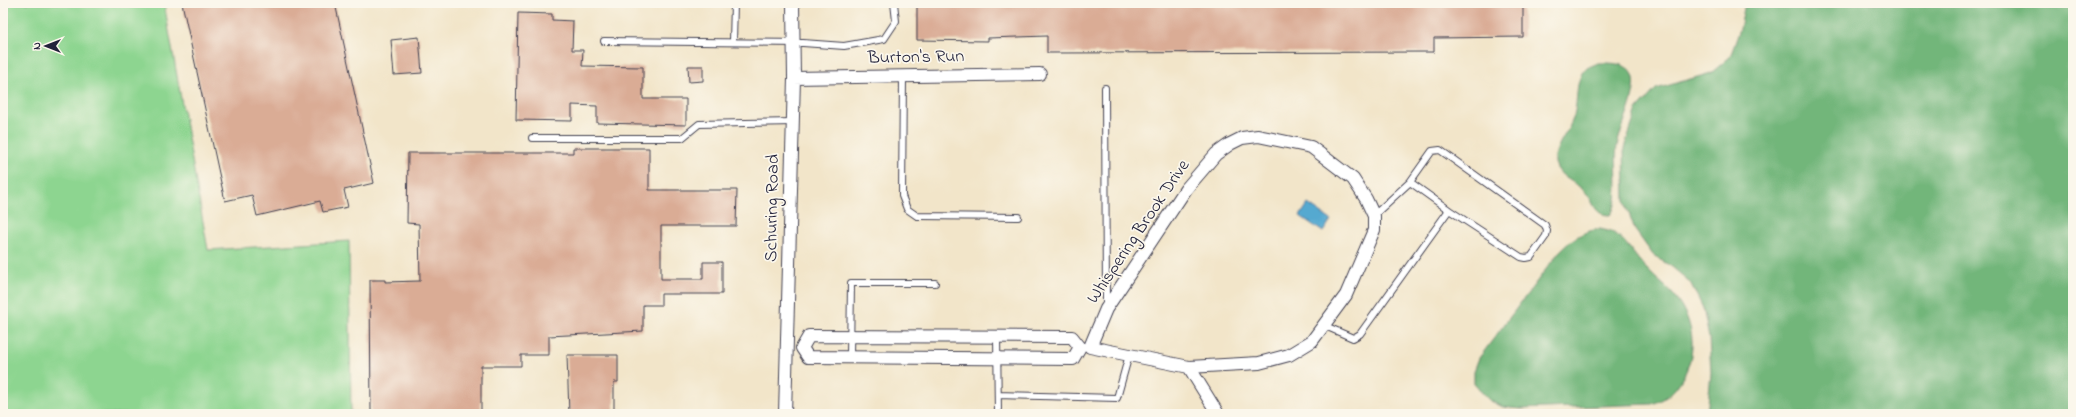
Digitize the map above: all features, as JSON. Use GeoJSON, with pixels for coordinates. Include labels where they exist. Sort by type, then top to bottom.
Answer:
{"type":"FeatureCollection","features":[{"type":"Feature","properties":{"kind":"street","name":"Schuring Road"},"geometry":{"type":"LineString","coordinates":[[785,414],[788,348],[794,78],[794,3]]}},
{"type":"Feature","properties":{"kind":"street","name":"Burton's Run"},"geometry":{"type":"LineString","coordinates":[[794,78],[1040,74]]}},
{"type":"Feature","properties":{"kind":"street","name":"Whispering Brook Drive"},"geometry":{"type":"LineString","coordinates":[[1373,216],[1366,199],[1354,178],[1311,147],[1258,136],[1242,138],[1216,154],[1186,189],[1106,309],[1085,347],[1073,359],[808,357],[802,348],[809,336],[1072,337],[1085,347],[1190,367],[1259,363],[1289,356],[1312,341],[1346,295],[1374,230],[1373,216]]}},
{"type":"Feature","properties":{"kind":"street"},"geometry":{"type":"LineString","coordinates":[[788,348],[802,348]]}},
{"type":"Feature","properties":{"kind":"street"},"geometry":{"type":"LineString","coordinates":[[1190,367],[1218,414]]}},
{"type":"Feature","properties":{"kind":"lane"},"geometry":{"type":"LineString","coordinates":[[733,42],[734,3]]}},
{"type":"Feature","properties":{"kind":"lane"},"geometry":{"type":"LineString","coordinates":[[604,41],[794,43],[844,46],[884,39],[896,21],[894,3]]}},
{"type":"Feature","properties":{"kind":"lane"},"geometry":{"type":"LineString","coordinates":[[902,76],[902,196],[907,209],[917,216],[1018,217]]}},
{"type":"Feature","properties":{"kind":"lane"},"geometry":{"type":"LineString","coordinates":[[1105,88],[1106,309]]}},
{"type":"Feature","properties":{"kind":"lane"},"geometry":{"type":"LineString","coordinates":[[532,138],[682,138],[699,124],[793,122]]}},
{"type":"Feature","properties":{"kind":"lane"},"geometry":{"type":"LineString","coordinates":[[1373,216],[1410,182],[1432,151],[1440,150],[1544,225],[1547,231],[1546,236],[1531,257],[1520,257],[1410,182]]}},
{"type":"Feature","properties":{"kind":"lane"},"geometry":{"type":"LineString","coordinates":[[1323,325],[1353,338],[1360,334],[1449,210]]}},
{"type":"Feature","properties":{"kind":"lane"},"geometry":{"type":"LineString","coordinates":[[850,358],[851,283],[935,283]]}},
{"type":"Feature","properties":{"kind":"lane"},"geometry":{"type":"LineString","coordinates":[[997,336],[998,414]]}},
{"type":"Feature","properties":{"kind":"lane"},"geometry":{"type":"LineString","coordinates":[[998,395],[1117,398],[1128,355]]}},
{"type":"Feature","properties":{"kind":"green space"},"geometry":{"type":"Polygon","coordinates":[[[3,3],[164,3],[208,250],[349,241],[351,414],[3,414],[3,3]]]}},
{"type":"Feature","properties":{"kind":"green space"},"geometry":{"type":"Polygon","coordinates":[[[1745,3],[2073,3],[2073,414],[1707,414],[1711,373],[1709,338],[1703,308],[1690,282],[1672,267],[1653,255],[1635,230],[1625,202],[1624,148],[1637,110],[1656,89],[1711,73],[1730,57],[1740,29],[1745,3]]]}},
{"type":"Feature","properties":{"kind":"green space"},"geometry":{"type":"Polygon","coordinates":[[[1598,63],[1622,65],[1633,75],[1634,82],[1632,100],[1617,146],[1617,192],[1614,209],[1610,215],[1605,215],[1598,211],[1587,194],[1579,186],[1560,173],[1555,163],[1556,152],[1570,126],[1574,115],[1578,85],[1582,73],[1587,68],[1598,63]]]}},
{"type":"Feature","properties":{"kind":"green space"},"geometry":{"type":"Polygon","coordinates":[[[1600,229],[1614,233],[1626,244],[1647,270],[1674,296],[1687,317],[1692,341],[1691,353],[1688,365],[1680,382],[1666,397],[1652,404],[1520,409],[1503,407],[1489,400],[1474,384],[1474,371],[1479,358],[1559,252],[1578,236],[1600,229]]]}},
{"type":"Feature","properties":{"kind":"water"},"geometry":{"type":"Polygon","coordinates":[[[3,3],[5,3],[3,283],[3,3]]]}},
{"type":"Feature","properties":{"kind":"water"},"geometry":{"type":"Polygon","coordinates":[[[1308,204],[1331,220],[1323,232],[1300,216],[1308,204]]]}},
{"type":"Feature","properties":{"kind":"building"},"geometry":{"type":"Polygon","coordinates":[[[182,3],[335,3],[374,183],[344,190],[348,207],[323,212],[320,201],[257,216],[252,195],[225,201],[182,3]]]}},
{"type":"Feature","properties":{"kind":"building"},"geometry":{"type":"Polygon","coordinates":[[[917,3],[1523,3],[1523,37],[1434,38],[1434,52],[1047,53],[1047,36],[988,38],[988,41],[917,40],[917,3]]]}},
{"type":"Feature","properties":{"kind":"building"},"geometry":{"type":"Polygon","coordinates":[[[518,13],[552,14],[552,20],[573,21],[572,50],[583,50],[582,66],[643,67],[643,99],[686,99],[686,125],[597,123],[597,106],[572,105],[572,121],[516,120],[518,13]]]}},
{"type":"Feature","properties":{"kind":"building"},"geometry":{"type":"Polygon","coordinates":[[[419,37],[422,73],[394,75],[391,40],[419,37]]]}},
{"type":"Feature","properties":{"kind":"building"},"geometry":{"type":"Polygon","coordinates":[[[688,66],[703,66],[703,81],[689,82],[688,66]]]}},
{"type":"Feature","properties":{"kind":"building"},"geometry":{"type":"Polygon","coordinates":[[[573,148],[649,148],[649,190],[737,190],[736,226],[661,226],[661,279],[703,279],[703,262],[722,262],[722,294],[661,294],[661,305],[643,305],[643,331],[549,336],[549,355],[521,355],[521,366],[481,366],[481,414],[371,414],[370,280],[385,280],[385,282],[420,281],[419,224],[407,223],[408,153],[573,153],[573,148]]]}},
{"type":"Feature","properties":{"kind":"building"},"geometry":{"type":"Polygon","coordinates":[[[567,355],[618,355],[618,382],[614,382],[614,414],[569,414],[567,355]]]}}]}
